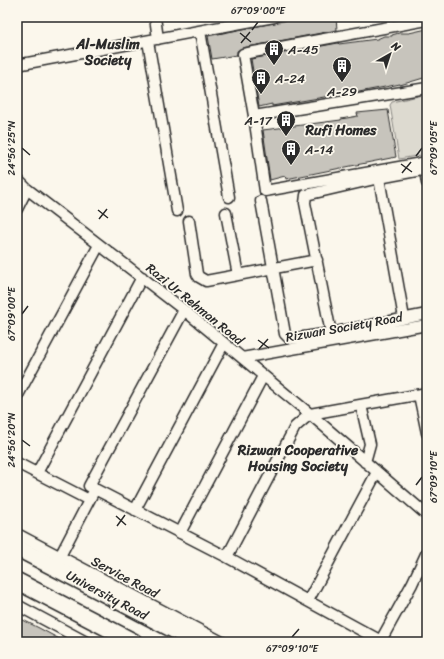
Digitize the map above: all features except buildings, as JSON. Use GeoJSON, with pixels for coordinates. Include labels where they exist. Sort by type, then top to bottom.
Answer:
{"type":"FeatureCollection","features":[{"type":"Feature","properties":{"kind":"main road","name":"University Road"},"geometry":{"type":"LineString","coordinates":[[17,548],[56,562],[197,642]]}},
{"type":"Feature","properties":{"kind":"main road"},"geometry":{"type":"LineString","coordinates":[[17,581],[134,642]]}},
{"type":"Feature","properties":{"kind":"street"},"geometry":{"type":"LineString","coordinates":[[154,17],[154,40],[176,211]]}},
{"type":"Feature","properties":{"kind":"street"},"geometry":{"type":"LineString","coordinates":[[17,65],[274,17]]}},
{"type":"Feature","properties":{"kind":"street"},"geometry":{"type":"LineString","coordinates":[[426,167],[265,191],[243,53],[427,20]]}},
{"type":"Feature","properties":{"kind":"street"},"geometry":{"type":"LineString","coordinates":[[200,31],[229,197]]}},
{"type":"Feature","properties":{"kind":"street"},"geometry":{"type":"LineString","coordinates":[[254,116],[427,88]]}},
{"type":"Feature","properties":{"kind":"street"},"geometry":{"type":"LineString","coordinates":[[331,333],[304,203],[306,195],[426,167]]}},
{"type":"Feature","properties":{"kind":"street"},"geometry":{"type":"LineString","coordinates":[[426,167],[427,183]]}},
{"type":"Feature","properties":{"kind":"street"},"geometry":{"type":"LineString","coordinates":[[379,178],[404,318]]}},
{"type":"Feature","properties":{"kind":"street","name":"Razi Ur Rehman Road"},"geometry":{"type":"LineString","coordinates":[[17,179],[27,189],[98,245],[184,310],[310,414],[427,515]]}},
{"type":"Feature","properties":{"kind":"street"},"geometry":{"type":"LineString","coordinates":[[17,209],[27,189]]}},
{"type":"Feature","properties":{"kind":"street"},"geometry":{"type":"LineString","coordinates":[[261,201],[286,337],[290,339],[331,333],[427,314]]}},
{"type":"Feature","properties":{"kind":"street"},"geometry":{"type":"LineString","coordinates":[[226,213],[238,274]]}},
{"type":"Feature","properties":{"kind":"street"},"geometry":{"type":"LineString","coordinates":[[189,221],[197,274],[206,281],[317,260]]}},
{"type":"Feature","properties":{"kind":"street"},"geometry":{"type":"LineString","coordinates":[[17,397],[98,245]]}},
{"type":"Feature","properties":{"kind":"street"},"geometry":{"type":"LineString","coordinates":[[37,474],[142,278]]}},
{"type":"Feature","properties":{"kind":"street"},"geometry":{"type":"LineString","coordinates":[[184,310],[89,486],[227,557],[380,642],[412,584],[427,552]]}},
{"type":"Feature","properties":{"kind":"street","name":"Rizwan Society Road"},"geometry":{"type":"LineString","coordinates":[[242,358],[427,325]]}},
{"type":"Feature","properties":{"kind":"street"},"geometry":{"type":"LineString","coordinates":[[135,510],[224,343]]}},
{"type":"Feature","properties":{"kind":"street"},"geometry":{"type":"LineString","coordinates":[[180,533],[263,376]]}},
{"type":"Feature","properties":{"kind":"street"},"geometry":{"type":"LineString","coordinates":[[227,557],[295,427],[310,414],[423,394],[427,433]]}},
{"type":"Feature","properties":{"kind":"street"},"geometry":{"type":"LineString","coordinates":[[362,405],[370,444],[365,462]]}},
{"type":"Feature","properties":{"kind":"street"},"geometry":{"type":"LineString","coordinates":[[17,463],[89,500]]}},
{"type":"Feature","properties":{"kind":"street"},"geometry":{"type":"LineString","coordinates":[[308,601],[377,472]]}},
{"type":"Feature","properties":{"kind":"street"},"geometry":{"type":"LineString","coordinates":[[56,562],[95,489]]}},
{"type":"Feature","properties":{"kind":"street","name":"Service Road"},"geometry":{"type":"LineString","coordinates":[[17,534],[56,562],[222,642]]}},
{"type":"Feature","properties":{"kind":"street"},"geometry":{"type":"LineString","coordinates":[[17,605],[86,642]]}},
{"type":"Feature","properties":{"kind":"shaded area"},"geometry":{"type":"Polygon","coordinates":[[[427,94],[427,154],[399,159],[390,105],[392,102],[427,94]]]}},
{"type":"Feature","properties":{"kind":"place","name":"A-45"},"geometry":{"type":"Point","coordinates":[274,66]}},
{"type":"Feature","properties":{"kind":"place","name":"A-29"},"geometry":{"type":"Point","coordinates":[342,83]}},
{"type":"Feature","properties":{"kind":"place","name":"A-24"},"geometry":{"type":"Point","coordinates":[261,95]}},
{"type":"Feature","properties":{"kind":"place","name":"A-17"},"geometry":{"type":"Point","coordinates":[286,137]}},
{"type":"Feature","properties":{"kind":"place","name":"A-14"},"geometry":{"type":"Point","coordinates":[291,166]}},
{"type":"Feature","properties":{"kind":"district","name":"Al-Muslim Society"},"geometry":{"type":"Point","coordinates":[108,52]}},
{"type":"Feature","properties":{"kind":"district","name":"Rufi Homes"},"geometry":{"type":"Point","coordinates":[341,130]}},
{"type":"Feature","properties":{"kind":"district","name":"Rizwan Cooperative Housing Society"},"geometry":{"type":"Point","coordinates":[298,458]}}]}
